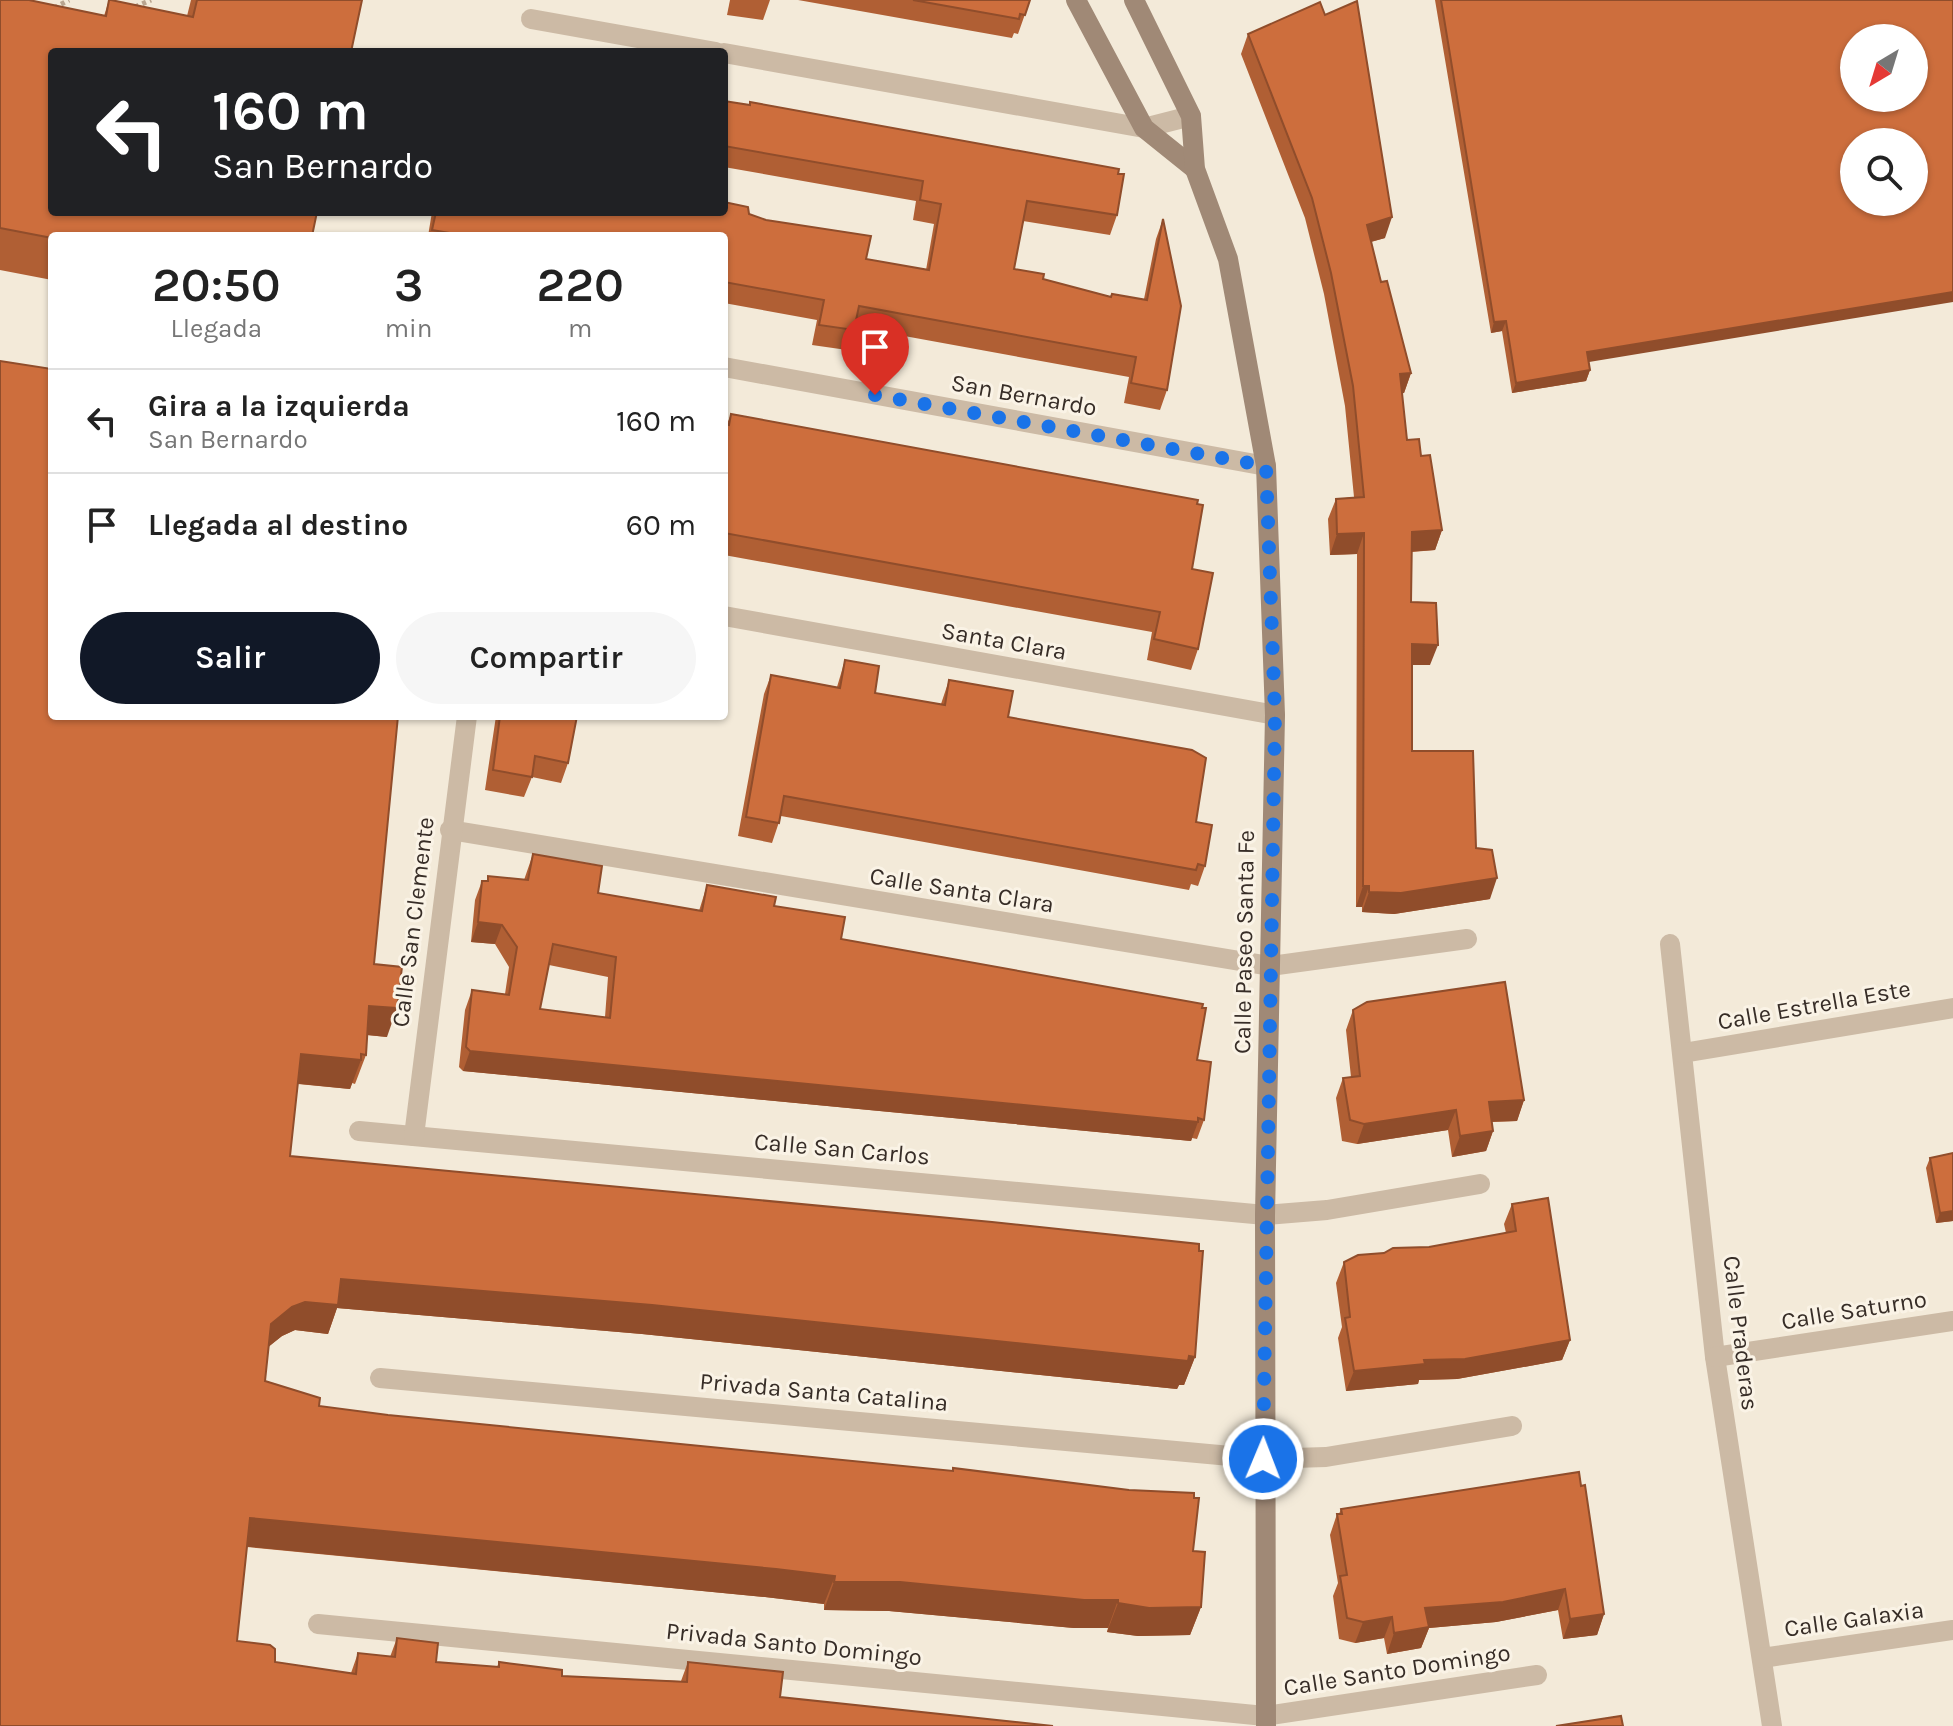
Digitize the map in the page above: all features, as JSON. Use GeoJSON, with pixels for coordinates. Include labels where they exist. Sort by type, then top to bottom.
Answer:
{"type":"FeatureCollection","features":[{"type":"Feature","properties":{"kind":"street","name":"Calle Paseo Santa Fe"},"geometry":{"type":"LineString","coordinates":[[1134,0],[1191,116],[1195,169],[1228,259],[1266,466],[1275,715],[1265,1215],[1263,1459],[1266,1721]]}},
{"type":"Feature","properties":{"kind":"street"},"geometry":{"type":"LineString","coordinates":[[1081,2],[1144,128],[1195,169]]}},
{"type":"Feature","properties":{"kind":"street"},"geometry":{"type":"LineString","coordinates":[[531,19],[694,48]]}},
{"type":"Feature","properties":{"kind":"street"},"geometry":{"type":"LineString","coordinates":[[728,54],[1144,128],[1191,116]]}},
{"type":"Feature","properties":{"kind":"street","name":"San Bernardo"},"geometry":{"type":"LineString","coordinates":[[728,368],[1266,466]]}},
{"type":"Feature","properties":{"kind":"street","name":"Santa Clara"},"geometry":{"type":"LineString","coordinates":[[728,617],[1275,715]]}},
{"type":"Feature","properties":{"kind":"street","name":"Calle San Clemente"},"geometry":{"type":"LineString","coordinates":[[414,1136],[450,830],[466,720]]}},
{"type":"Feature","properties":{"kind":"street","name":"Calle Santa Clara"},"geometry":{"type":"LineString","coordinates":[[450,830],[1270,966],[1467,939]]}},
{"type":"Feature","properties":{"kind":"street","name":"Calle Praderas"},"geometry":{"type":"LineString","coordinates":[[1670,944],[1715,1357],[1772,1726]]}},
{"type":"Feature","properties":{"kind":"street","name":"Calle Estrella Este"},"geometry":{"type":"LineString","coordinates":[[1683,1053],[1953,1008]]}},
{"type":"Feature","properties":{"kind":"street","name":"Calle San Carlos"},"geometry":{"type":"LineString","coordinates":[[359,1131],[1265,1215],[1327,1210],[1480,1184]]}},
{"type":"Feature","properties":{"kind":"street","name":"Calle Saturno"},"geometry":{"type":"LineString","coordinates":[[1715,1357],[1953,1321]]}},
{"type":"Feature","properties":{"kind":"street","name":"Privada Santa Catalina"},"geometry":{"type":"LineString","coordinates":[[380,1378],[1263,1459],[1326,1457],[1512,1426]]}},
{"type":"Feature","properties":{"kind":"street","name":"Privada Santo Domingo"},"geometry":{"type":"LineString","coordinates":[[318,1624],[1266,1721]]}},
{"type":"Feature","properties":{"kind":"street","name":"Calle Galaxia"},"geometry":{"type":"LineString","coordinates":[[1762,1658],[1953,1630]]}},
{"type":"Feature","properties":{"kind":"street","name":"Calle Santo Domingo"},"geometry":{"type":"LineString","coordinates":[[1266,1721],[1537,1675]]}},
{"type":"Feature","properties":{"kind":"path"},"geometry":{"type":"LineString","coordinates":[[41,15],[69,0]]}},
{"type":"Feature","properties":{"kind":"path"},"geometry":{"type":"LineString","coordinates":[[128,8],[151,0]]}},
{"type":"Feature","properties":{"kind":"building"},"geometry":{"type":"Polygon","coordinates":[[[0,0],[29,0],[106,16],[111,0],[193,17],[197,0],[362,0],[352,48],[48,48],[48,216],[316,216],[313,232],[48,232],[48,237],[0,228],[0,0]]]}},
{"type":"Feature","properties":{"kind":"building"},"geometry":{"type":"Polygon","coordinates":[[[913,0],[1030,0],[1025,15],[1020,14],[1019,19],[913,0]]]}},
{"type":"Feature","properties":{"kind":"building"},"geometry":{"type":"Polygon","coordinates":[[[1441,0],[1953,0],[1953,292],[1587,352],[1590,370],[1516,383],[1506,321],[1494,322],[1441,0]]]}},
{"type":"Feature","properties":{"kind":"building"},"geometry":{"type":"Polygon","coordinates":[[[1357,1],[1392,217],[1367,225],[1381,282],[1387,281],[1411,373],[1400,374],[1407,440],[1419,439],[1421,456],[1430,455],[1442,530],[1412,532],[1411,602],[1436,603],[1438,645],[1412,644],[1412,751],[1473,751],[1476,848],[1492,850],[1497,878],[1401,893],[1369,892],[1369,886],[1363,886],[1364,533],[1337,534],[1336,499],[1364,497],[1353,386],[1331,273],[1312,198],[1248,34],[1320,2],[1325,15],[1357,1]]]}},
{"type":"Feature","properties":{"kind":"building"},"geometry":{"type":"Polygon","coordinates":[[[728,102],[750,105],[750,102],[1119,169],[1118,174],[1124,174],[1117,215],[1027,201],[1014,269],[1044,274],[1043,279],[1111,297],[1112,294],[1147,300],[1163,219],[1181,306],[1167,390],[1131,383],[1136,357],[859,306],[854,330],[819,325],[824,300],[728,283],[728,232],[432,230],[435,216],[728,216],[728,203],[748,207],[749,214],[766,220],[871,236],[866,259],[929,270],[941,204],[920,200],[923,181],[728,147],[728,102]]]}},
{"type":"Feature","properties":{"kind":"building"},"geometry":{"type":"Polygon","coordinates":[[[0,361],[48,368],[48,720],[398,720],[374,964],[402,967],[397,1008],[369,1006],[366,1055],[361,1054],[361,1060],[301,1054],[290,1156],[992,1222],[1199,1244],[1199,1251],[1203,1251],[1195,1357],[1189,1356],[1188,1361],[652,1305],[341,1279],[338,1305],[305,1302],[292,1307],[271,1324],[265,1381],[320,1398],[319,1406],[388,1415],[953,1471],[953,1468],[1129,1490],[1194,1493],[1194,1498],[1199,1498],[1193,1551],[1205,1552],[1201,1607],[1149,1608],[1118,1603],[1118,1600],[1084,1600],[900,1582],[834,1582],[835,1576],[776,1569],[250,1518],[237,1641],[270,1645],[275,1649],[275,1662],[356,1674],[358,1653],[395,1657],[397,1638],[438,1643],[436,1662],[499,1667],[499,1662],[562,1670],[562,1676],[687,1682],[688,1662],[783,1672],[780,1697],[1053,1726],[0,1726],[0,361]]]}},
{"type":"Feature","properties":{"kind":"building"},"geometry":{"type":"Polygon","coordinates":[[[731,414],[1198,500],[1197,504],[1203,505],[1192,569],[1213,573],[1198,649],[1154,639],[1160,612],[728,534],[731,414]]]}},
{"type":"Feature","properties":{"kind":"building"},"geometry":{"type":"Polygon","coordinates":[[[845,660],[879,666],[875,693],[945,705],[949,680],[1013,691],[1008,717],[1192,750],[1206,758],[1196,822],[1212,825],[1205,866],[1198,864],[1196,870],[784,796],[779,823],[746,817],[771,675],[840,688],[845,660]]]}},
{"type":"Feature","properties":{"kind":"building"},"geometry":{"type":"Polygon","coordinates":[[[499,720],[576,720],[568,763],[535,756],[532,777],[493,770],[499,720]]]}},
{"type":"Feature","properties":{"kind":"building"},"geometry":{"type":"Polygon","coordinates":[[[533,854],[602,866],[598,893],[702,911],[707,885],[776,897],[774,906],[845,917],[841,939],[1203,1004],[1202,1008],[1206,1008],[1197,1060],[1211,1062],[1204,1120],[1198,1118],[1198,1122],[470,1051],[466,1047],[472,990],[509,995],[517,947],[502,925],[478,922],[482,881],[488,881],[488,876],[528,880],[533,854]],[[553,944],[540,1009],[610,1018],[616,957],[553,944]]]}},
{"type":"Feature","properties":{"kind":"building"},"geometry":{"type":"Polygon","coordinates":[[[1505,982],[1524,1100],[1489,1102],[1493,1131],[1460,1136],[1456,1110],[1364,1124],[1350,1120],[1343,1078],[1360,1076],[1353,1010],[1367,1002],[1505,982]]]}},
{"type":"Feature","properties":{"kind":"building"},"geometry":{"type":"Polygon","coordinates":[[[1953,1153],[1953,1211],[1940,1213],[1930,1158],[1953,1153]]]}},
{"type":"Feature","properties":{"kind":"building"},"geometry":{"type":"Polygon","coordinates":[[[1548,1198],[1570,1340],[1465,1359],[1424,1360],[1425,1364],[1354,1371],[1345,1318],[1350,1317],[1344,1262],[1358,1255],[1384,1253],[1393,1248],[1429,1247],[1516,1231],[1512,1204],[1548,1198]]]}},
{"type":"Feature","properties":{"kind":"building"},"geometry":{"type":"Polygon","coordinates":[[[1579,1472],[1581,1486],[1585,1485],[1604,1614],[1570,1619],[1565,1589],[1503,1602],[1425,1608],[1429,1627],[1394,1633],[1392,1617],[1363,1622],[1347,1618],[1340,1576],[1347,1575],[1337,1514],[1342,1514],[1341,1509],[1579,1472]]]}},
{"type":"Feature","properties":{"kind":"building"},"geometry":{"type":"Polygon","coordinates":[[[1621,1716],[1623,1726],[1556,1726],[1621,1716]]]}},
{"type":"Feature","properties":{"kind":"route"},"geometry":{"type":"LineString","coordinates":[[875,395],[1266,466],[1275,715],[1263,1459]]}}]}
